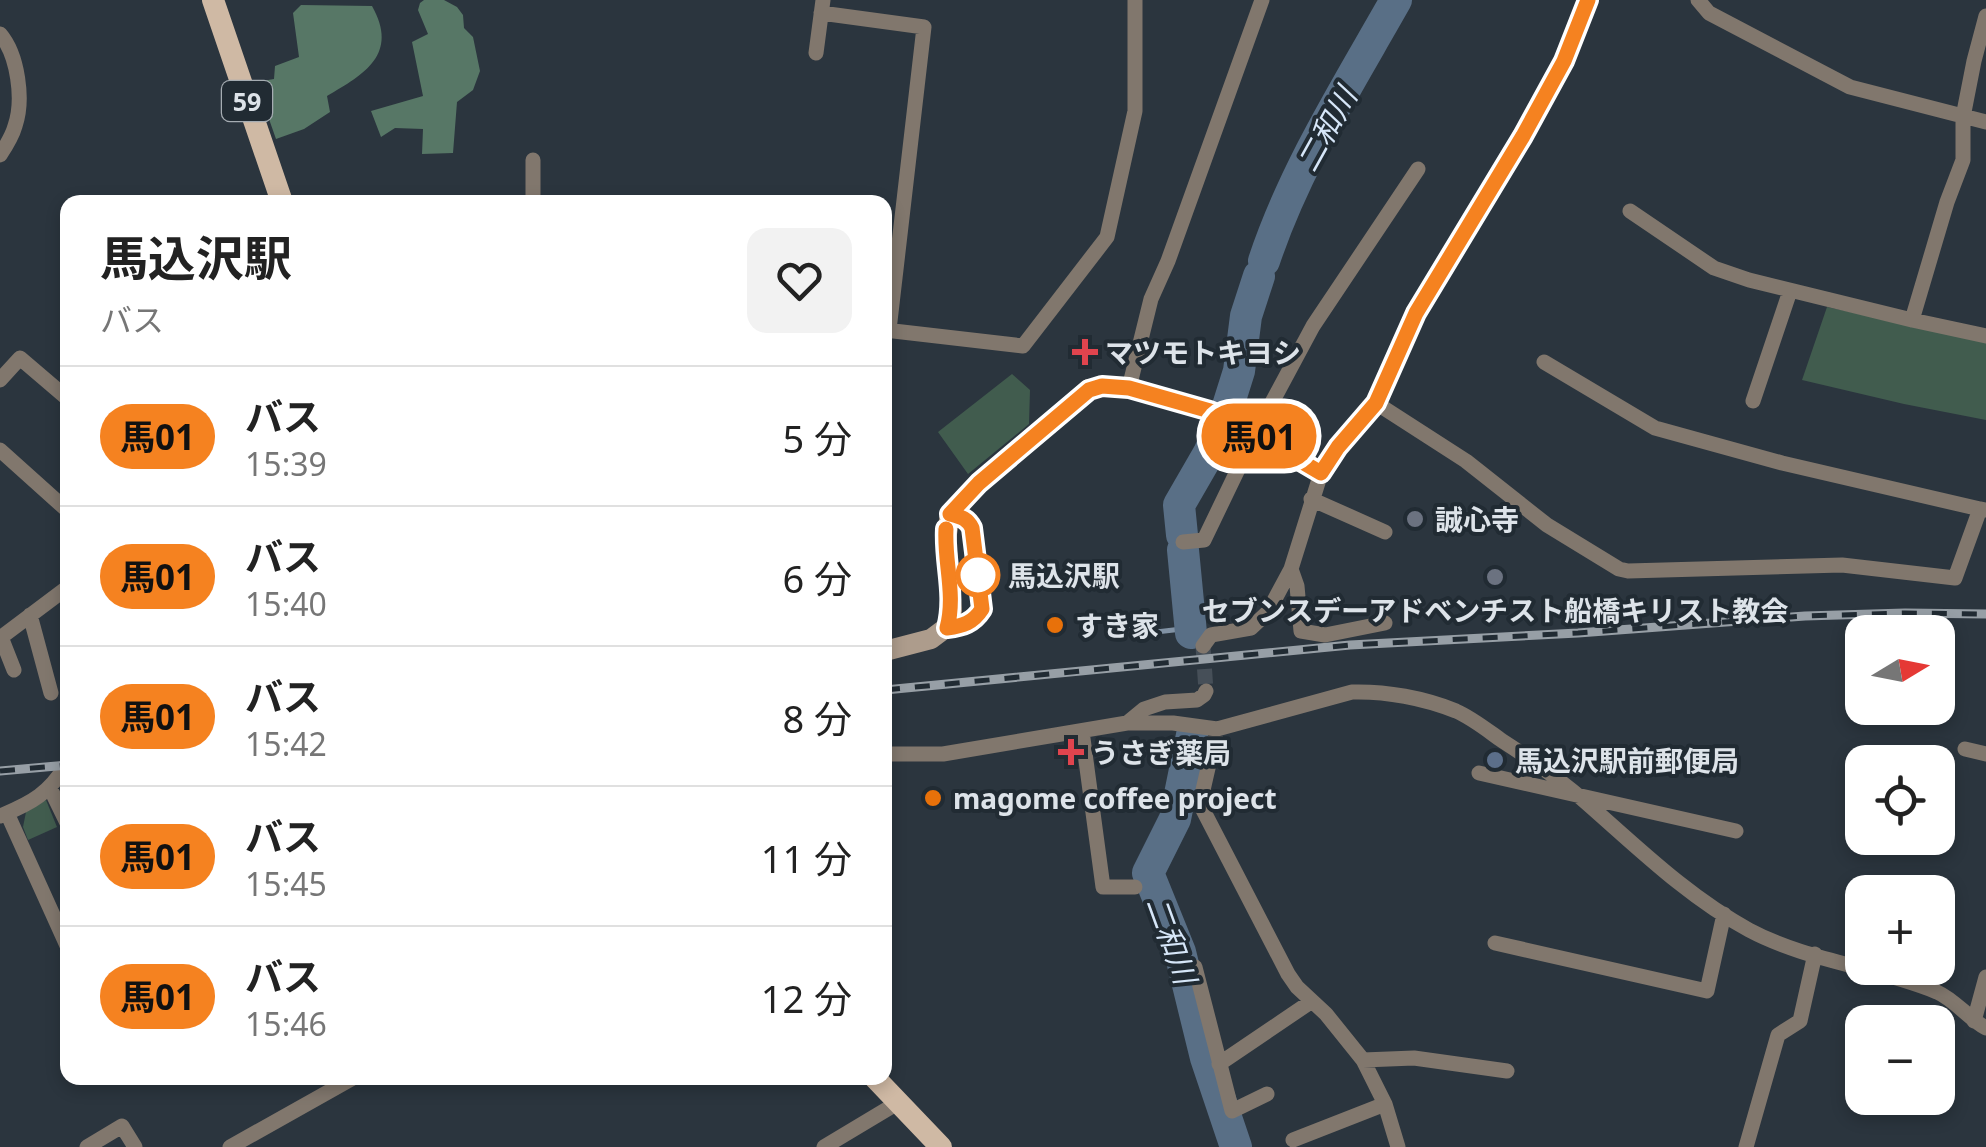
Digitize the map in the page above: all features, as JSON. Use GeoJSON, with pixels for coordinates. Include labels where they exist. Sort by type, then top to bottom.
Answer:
{"type":"FeatureCollection","features":[{"type":"Feature","properties":{"kind":"main road","name":"59"},"geometry":{"type":"LineString","coordinates":[[212,0],[280,195]]}},
{"type":"Feature","properties":{"kind":"main road"},"geometry":{"type":"LineString","coordinates":[[882,1085],[929,1143]]}},
{"type":"Feature","properties":{"kind":"street"},"geometry":{"type":"LineString","coordinates":[[892,331],[1023,346],[1107,238],[1136,111],[1135,0]]}},
{"type":"Feature","properties":{"kind":"street"},"geometry":{"type":"LineString","coordinates":[[1129,388],[1151,299],[1168,262],[1262,0]]}},
{"type":"Feature","properties":{"kind":"street"},"geometry":{"type":"LineString","coordinates":[[1203,646],[1211,634],[1251,628],[1268,612],[1291,569],[1321,473],[1376,403],[1416,313],[1564,61],[1588,0]]}},
{"type":"Feature","properties":{"kind":"street"},"geometry":{"type":"LineString","coordinates":[[1698,0],[1709,12],[1850,87],[1986,122]]}},
{"type":"Feature","properties":{"kind":"street"},"geometry":{"type":"LineString","coordinates":[[816,53],[822,6],[924,27],[892,289]]}},
{"type":"Feature","properties":{"kind":"street"},"geometry":{"type":"LineString","coordinates":[[1912,320],[1947,202],[1964,160],[1963,117],[1986,16]]}},
{"type":"Feature","properties":{"kind":"street"},"geometry":{"type":"LineString","coordinates":[[0,34],[12,56],[19,108],[16,124],[0,155]]}},
{"type":"Feature","properties":{"kind":"street"},"geometry":{"type":"LineString","coordinates":[[533,160],[534,195]]}},
{"type":"Feature","properties":{"kind":"street"},"geometry":{"type":"LineString","coordinates":[[1183,542],[1204,540],[1255,434],[1325,305],[1418,169]]}},
{"type":"Feature","properties":{"kind":"street"},"geometry":{"type":"LineString","coordinates":[[1630,211],[1714,268],[1790,291],[1986,336]]}},
{"type":"Feature","properties":{"kind":"street"},"geometry":{"type":"LineString","coordinates":[[1753,401],[1790,291]]}},
{"type":"Feature","properties":{"kind":"street"},"geometry":{"type":"LineString","coordinates":[[0,380],[20,358],[60,392]]}},
{"type":"Feature","properties":{"kind":"street"},"geometry":{"type":"LineString","coordinates":[[1376,403],[1466,460],[1547,525],[1628,572],[1842,565],[1955,578],[1983,510],[1782,464],[1655,428],[1544,362]]}},
{"type":"Feature","properties":{"kind":"street"},"geometry":{"type":"LineString","coordinates":[[947,628],[952,610],[946,540],[950,514],[979,483],[1089,390],[1102,386],[1129,388],[1210,411],[1321,473]]}},
{"type":"Feature","properties":{"kind":"street"},"geometry":{"type":"LineString","coordinates":[[0,450],[60,504]]}},
{"type":"Feature","properties":{"kind":"street"},"geometry":{"type":"LineString","coordinates":[[1311,499],[1386,532]]}},
{"type":"Feature","properties":{"kind":"street"},"geometry":{"type":"LineString","coordinates":[[892,649],[931,639],[947,628],[970,622],[982,609],[972,528],[969,521],[950,514]]}},
{"type":"Feature","properties":{"kind":"street"},"geometry":{"type":"LineString","coordinates":[[1291,569],[1298,586],[1301,631],[1325,635],[1384,623]]}},
{"type":"Feature","properties":{"kind":"street"},"geometry":{"type":"LineString","coordinates":[[14,670],[0,637],[60,593]]}},
{"type":"Feature","properties":{"kind":"street"},"geometry":{"type":"LineString","coordinates":[[30,616],[51,693]]}},
{"type":"Feature","properties":{"kind":"street"},"geometry":{"type":"LineString","coordinates":[[1127,723],[1144,710],[1165,702],[1197,700],[1206,691]]}},
{"type":"Feature","properties":{"kind":"street"},"geometry":{"type":"LineString","coordinates":[[892,754],[942,754],[1127,723],[1173,722],[1217,730],[1352,692],[1415,699],[1458,712],[1531,759],[1672,877],[1750,930],[1943,995],[1980,1025]]}},
{"type":"Feature","properties":{"kind":"street"},"geometry":{"type":"LineString","coordinates":[[1217,730],[1202,808],[1288,974],[1363,1060],[1385,1104],[1398,1147]]}},
{"type":"Feature","properties":{"kind":"street"},"geometry":{"type":"LineString","coordinates":[[1082,731],[1103,887],[1135,887]]}},
{"type":"Feature","properties":{"kind":"street"},"geometry":{"type":"LineString","coordinates":[[1965,748],[1986,754]]}},
{"type":"Feature","properties":{"kind":"street"},"geometry":{"type":"LineString","coordinates":[[1479,773],[1736,830]]}},
{"type":"Feature","properties":{"kind":"street"},"geometry":{"type":"LineString","coordinates":[[60,774],[40,796],[4,814],[60,931]]}},
{"type":"Feature","properties":{"kind":"street"},"geometry":{"type":"LineString","coordinates":[[50,788],[60,809]]}},
{"type":"Feature","properties":{"kind":"street"},"geometry":{"type":"LineString","coordinates":[[1494,942],[1707,991],[1724,914]]}},
{"type":"Feature","properties":{"kind":"street"},"geometry":{"type":"LineString","coordinates":[[1746,1147],[1778,1035],[1800,1021],[1815,954]]}},
{"type":"Feature","properties":{"kind":"street"},"geometry":{"type":"LineString","coordinates":[[1195,967],[1232,1111],[1267,1094]]}},
{"type":"Feature","properties":{"kind":"street"},"geometry":{"type":"LineString","coordinates":[[1980,1025],[1986,977]]}},
{"type":"Feature","properties":{"kind":"street"},"geometry":{"type":"LineString","coordinates":[[1220,1064],[1312,1001]]}},
{"type":"Feature","properties":{"kind":"street"},"geometry":{"type":"LineString","coordinates":[[1363,1060],[1414,1058],[1507,1071]]}},
{"type":"Feature","properties":{"kind":"street"},"geometry":{"type":"LineString","coordinates":[[230,1147],[341,1085]]}},
{"type":"Feature","properties":{"kind":"street"},"geometry":{"type":"LineString","coordinates":[[824,1147],[899,1102]]}},
{"type":"Feature","properties":{"kind":"street"},"geometry":{"type":"LineString","coordinates":[[1293,1140],[1385,1104]]}},
{"type":"Feature","properties":{"kind":"street"},"geometry":{"type":"LineString","coordinates":[[87,1147],[122,1126],[135,1147]]}},
{"type":"Feature","properties":{"kind":"green space"},"geometry":{"type":"Polygon","coordinates":[[[424,0],[444,0],[457,7],[463,15],[464,28],[473,37],[480,71],[473,90],[457,102],[453,153],[422,154],[423,129],[395,128],[381,137],[371,111],[423,96],[412,42],[428,34],[418,10],[424,0]]]}},
{"type":"Feature","properties":{"kind":"green space"},"geometry":{"type":"Polygon","coordinates":[[[301,5],[372,6],[382,37],[380,50],[365,71],[327,96],[330,112],[304,129],[276,139],[256,82],[274,79],[275,66],[299,57],[293,13],[301,5]]]}},
{"type":"Feature","properties":{"kind":"green space"},"geometry":{"type":"Polygon","coordinates":[[[1827,307],[1986,341],[1986,420],[1802,380],[1827,307]]]}},
{"type":"Feature","properties":{"kind":"green space"},"geometry":{"type":"Polygon","coordinates":[[[1012,374],[1030,390],[1029,424],[968,474],[938,432],[1012,374]]]}},
{"type":"Feature","properties":{"kind":"green space"},"geometry":{"type":"Polygon","coordinates":[[[46,800],[57,827],[28,840],[23,827],[26,812],[46,800]]]}},
{"type":"Feature","properties":{"kind":"waterway","name":"二和川"},"geometry":{"type":"LineString","coordinates":[[1264,261],[1307,160],[1396,0]]}},
{"type":"Feature","properties":{"kind":"waterway","name":"二和川"},"geometry":{"type":"LineString","coordinates":[[1228,406],[1239,371],[1246,316],[1259,276]]}},
{"type":"Feature","properties":{"kind":"waterway","name":"二和川"},"geometry":{"type":"LineString","coordinates":[[1182,535],[1179,505],[1222,424]]}},
{"type":"Feature","properties":{"kind":"waterway","name":"二和川"},"geometry":{"type":"LineString","coordinates":[[1183,550],[1191,633]]}},
{"type":"Feature","properties":{"kind":"waterway"},"geometry":{"type":"LineString","coordinates":[[1127,625],[1148,633],[1190,628]]}},
{"type":"Feature","properties":{"kind":"waterway","name":"二和川"},"geometry":{"type":"LineString","coordinates":[[1192,735],[1175,819],[1148,873],[1180,952],[1206,1058],[1236,1147]]}},
{"type":"Feature","properties":{"kind":"tunnel"},"geometry":{"type":"LineString","coordinates":[[1203,646],[1206,691]]}},
{"type":"Feature","properties":{"kind":"railway"},"geometry":{"type":"LineString","coordinates":[[892,689],[1350,645],[1805,616],[1986,614]]}},
{"type":"Feature","properties":{"kind":"railway"},"geometry":{"type":"LineString","coordinates":[[0,771],[60,766]]}},
{"type":"Feature","properties":{"kind":"bus line","name":"馬01"},"geometry":{"type":"LineString","coordinates":[[946,529],[952,597],[947,628],[970,622],[982,609],[972,528],[969,521],[950,514],[979,483],[1089,390],[1102,386],[1129,388],[1210,411],[1321,473],[1376,403],[1433,282],[1564,61],[1588,0]]}},
{"type":"Feature","properties":{"kind":"place","name":"マツモトキヨシ"},"geometry":{"type":"Point","coordinates":[1085,352]}},
{"type":"Feature","properties":{"kind":"place","name":"誠心寺"},"geometry":{"type":"Point","coordinates":[1415,519]}},
{"type":"Feature","properties":{"kind":"place","name":"馬込沢駅"},"geometry":{"type":"Point","coordinates":[978,575]}},
{"type":"Feature","properties":{"kind":"place","name":"セブンスデーアドベンチスト船橋キリスト教会"},"geometry":{"type":"Point","coordinates":[1495,577]}},
{"type":"Feature","properties":{"kind":"place","name":"すき家"},"geometry":{"type":"Point","coordinates":[1055,625]}},
{"type":"Feature","properties":{"kind":"place","name":"うさぎ薬局"},"geometry":{"type":"Point","coordinates":[1071,752]}},
{"type":"Feature","properties":{"kind":"place","name":"馬込沢駅前郵便局"},"geometry":{"type":"Point","coordinates":[1495,760]}},
{"type":"Feature","properties":{"kind":"place","name":"magome coffee project"},"geometry":{"type":"Point","coordinates":[933,798]}}]}
